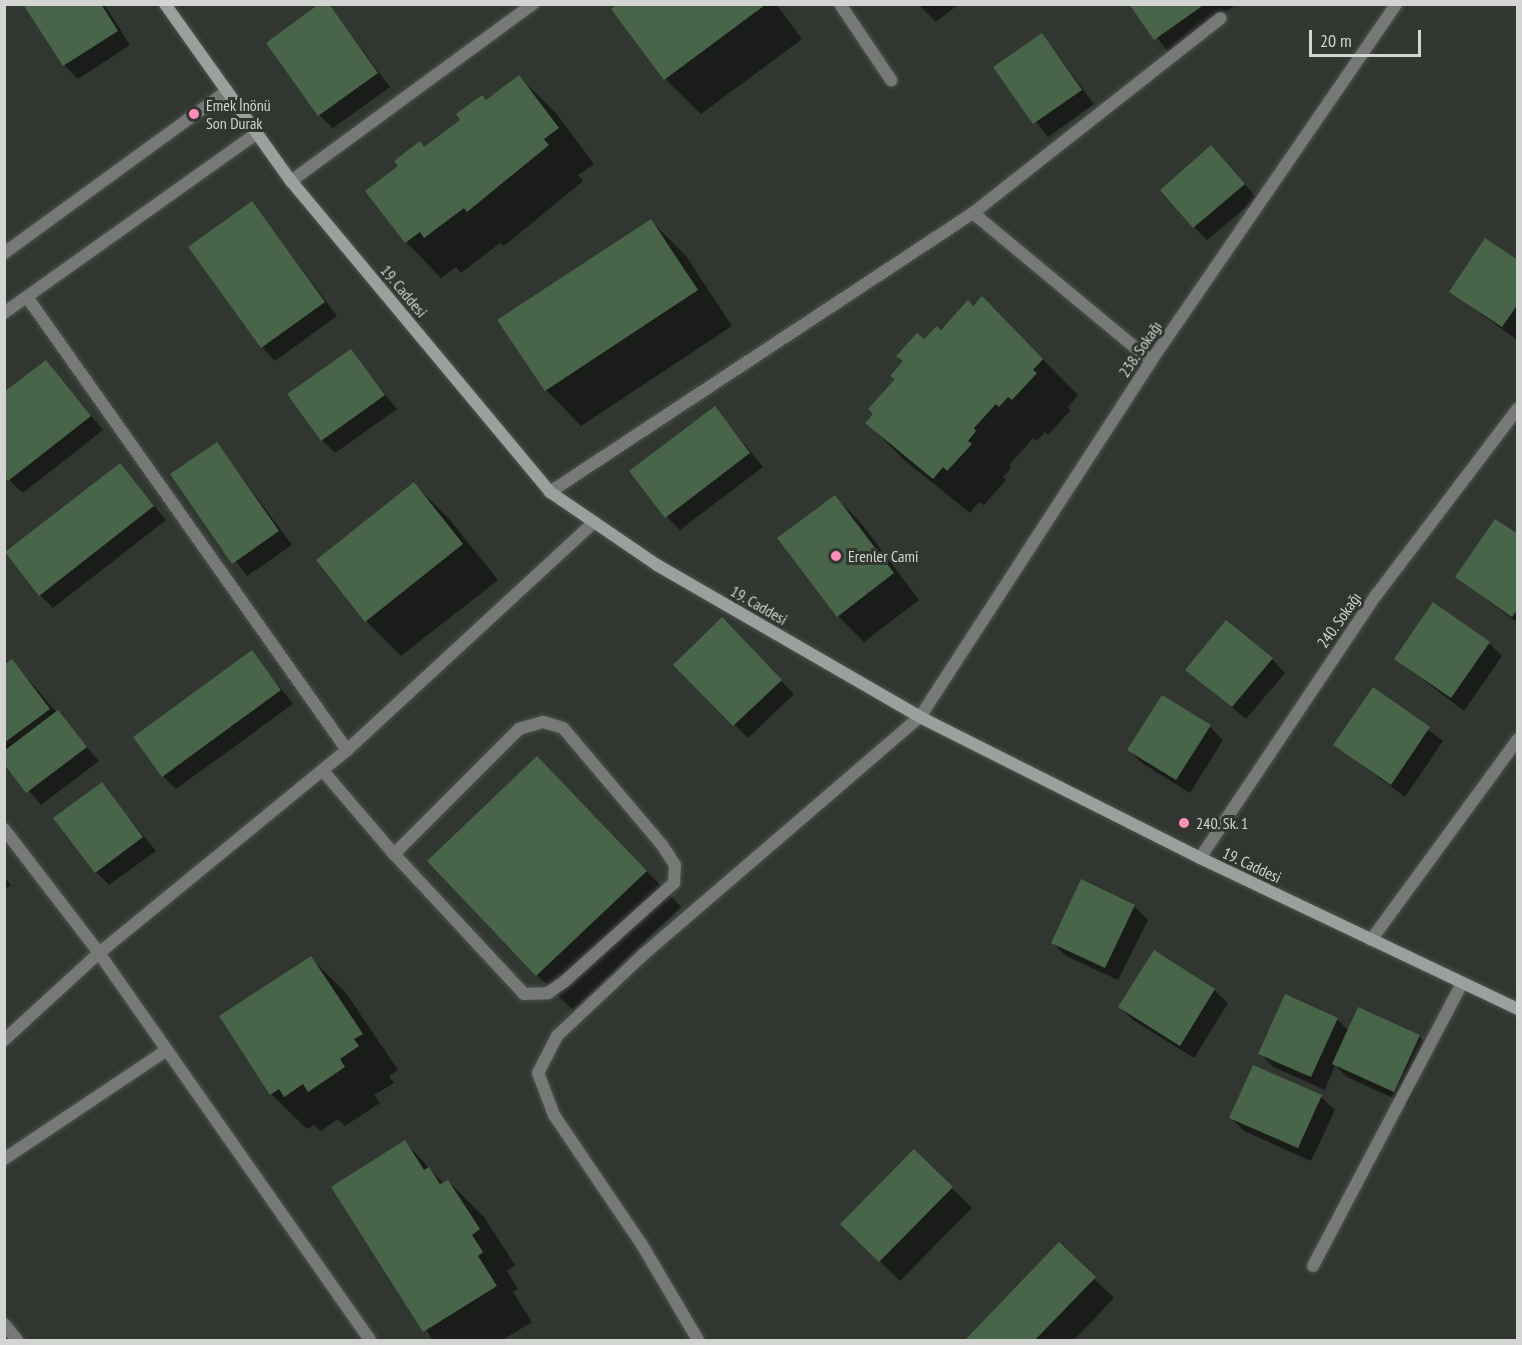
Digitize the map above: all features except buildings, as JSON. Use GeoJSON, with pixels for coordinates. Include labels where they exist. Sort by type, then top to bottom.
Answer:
{"type":"FeatureCollection","features":[{"type":"Feature","properties":{"kind":"street","name":"19. Caddesi"},"geometry":{"type":"LineString","coordinates":[[165,4],[291,181],[550,492],[657,565],[920,717],[1200,858],[1518,1009]]}},
{"type":"Feature","properties":{"kind":"street"},"geometry":{"type":"LineString","coordinates":[[291,181],[533,4]]}},
{"type":"Feature","properties":{"kind":"street"},"geometry":{"type":"LineString","coordinates":[[840,4],[891,80]]}},
{"type":"Feature","properties":{"kind":"street","name":"238. Sokağı"},"geometry":{"type":"LineString","coordinates":[[698,1341],[642,1245],[554,1116],[538,1073],[557,1036],[644,954],[920,717],[1151,361],[1396,4]]}},
{"type":"Feature","properties":{"kind":"street"},"geometry":{"type":"LineString","coordinates":[[550,492],[973,213],[1221,18]]}},
{"type":"Feature","properties":{"kind":"street"},"geometry":{"type":"LineString","coordinates":[[4,253],[227,91]]}},
{"type":"Feature","properties":{"kind":"street"},"geometry":{"type":"LineString","coordinates":[[4,313],[257,133]]}},
{"type":"Feature","properties":{"kind":"street"},"geometry":{"type":"LineString","coordinates":[[973,213],[1151,361]]}},
{"type":"Feature","properties":{"kind":"street"},"geometry":{"type":"LineString","coordinates":[[27,297],[347,750]]}},
{"type":"Feature","properties":{"kind":"street","name":"240. Sokağı"},"geometry":{"type":"LineString","coordinates":[[1200,858],[1377,594],[1518,408]]}},
{"type":"Feature","properties":{"kind":"street"},"geometry":{"type":"LineString","coordinates":[[4,1040],[99,953],[347,750],[594,522]]}},
{"type":"Feature","properties":{"kind":"street"},"geometry":{"type":"LineString","coordinates":[[323,771],[394,854],[524,994],[548,993],[565,981],[674,883],[675,865],[563,728],[543,722],[519,729],[394,854]]}},
{"type":"Feature","properties":{"kind":"street"},"geometry":{"type":"LineString","coordinates":[[1371,940],[1518,739]]}},
{"type":"Feature","properties":{"kind":"street"},"geometry":{"type":"LineString","coordinates":[[4,829],[99,953],[370,1341]]}},
{"type":"Feature","properties":{"kind":"street"},"geometry":{"type":"LineString","coordinates":[[1313,1266],[1462,983]]}},
{"type":"Feature","properties":{"kind":"street"},"geometry":{"type":"LineString","coordinates":[[4,1159],[166,1050]]}},
{"type":"Feature","properties":{"kind":"street"},"geometry":{"type":"LineString","coordinates":[[4,1324],[17,1341]]}},
{"type":"Feature","properties":{"kind":"place","name":"Emek İnönü Son Durak"},"geometry":{"type":"Point","coordinates":[194,114]}},
{"type":"Feature","properties":{"kind":"place","name":"Erenler Cami"},"geometry":{"type":"Point","coordinates":[836,556]}},
{"type":"Feature","properties":{"kind":"place","name":"240. Sk. 1"},"geometry":{"type":"Point","coordinates":[1184,823]}}]}
